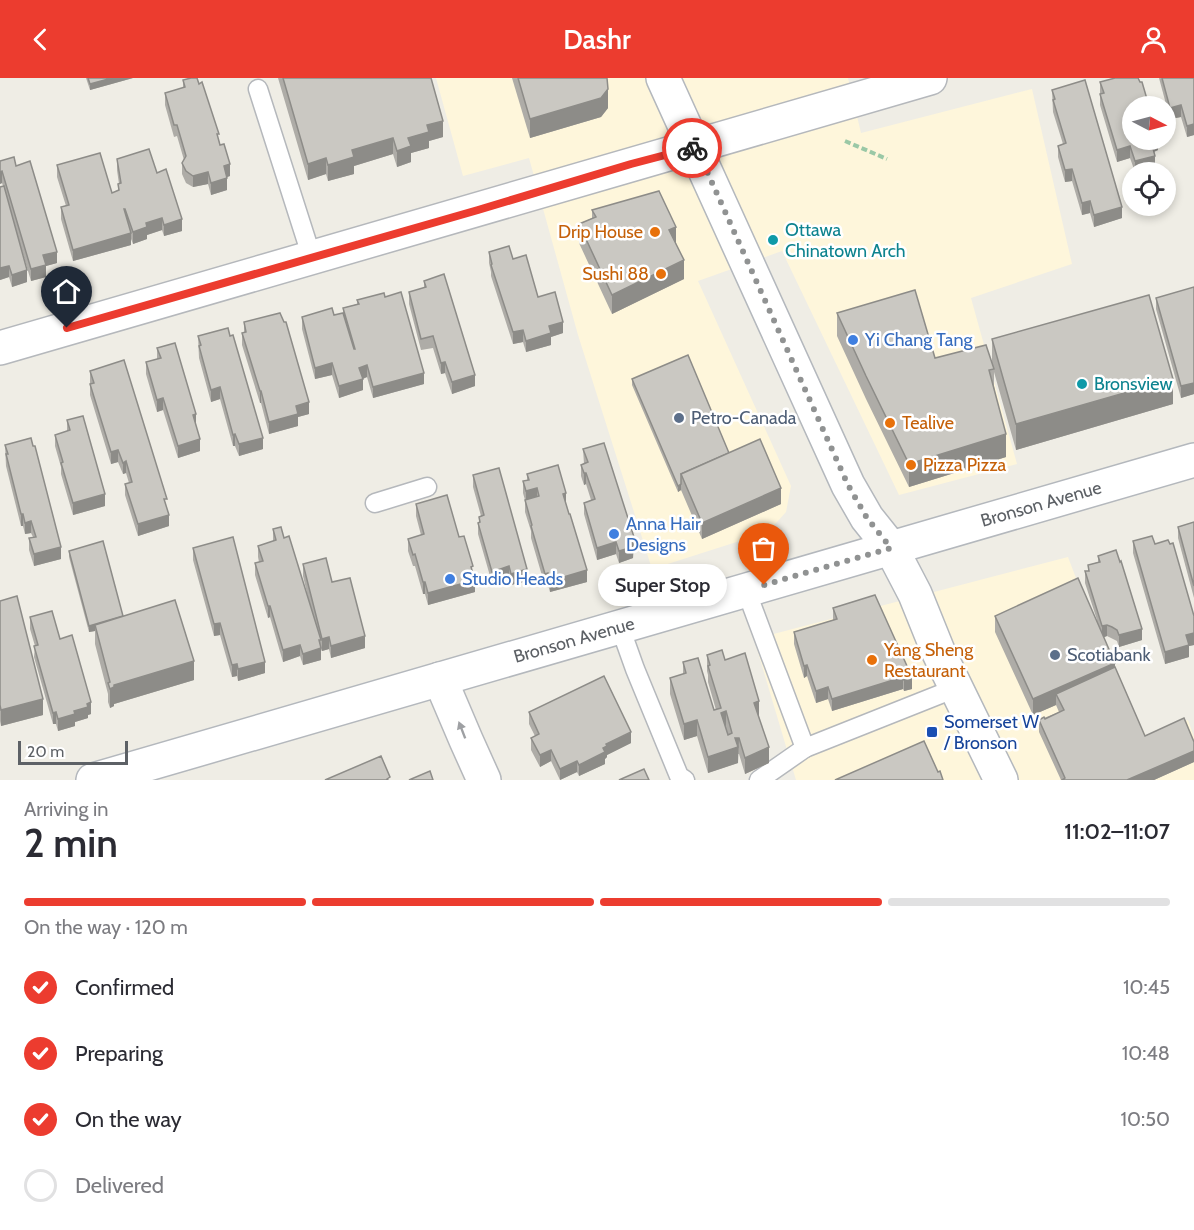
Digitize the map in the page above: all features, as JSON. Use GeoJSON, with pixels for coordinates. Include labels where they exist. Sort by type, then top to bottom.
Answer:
{"type":"FeatureCollection","features":[{"type":"Feature","properties":{"kind":"main road"},"geometry":{"type":"LineString","coordinates":[[663,78],[848,485],[867,518],[891,548],[915,594],[938,651],[1001,780]]}},
{"type":"Feature","properties":{"kind":"main road"},"geometry":{"type":"LineString","coordinates":[[0,348],[930,78]]}},
{"type":"Feature","properties":{"kind":"main road","name":"Bronson Avenue"},"geometry":{"type":"LineString","coordinates":[[93,780],[1194,460]]}},
{"type":"Feature","properties":{"kind":"main road"},"geometry":{"type":"LineString","coordinates":[[440,679],[484,780]]}},
{"type":"Feature","properties":{"kind":"lane"},"geometry":{"type":"LineString","coordinates":[[258,89],[312,258]]}},
{"type":"Feature","properties":{"kind":"lane"},"geometry":{"type":"LineString","coordinates":[[375,503],[427,487]]}},
{"type":"Feature","properties":{"kind":"lane"},"geometry":{"type":"LineString","coordinates":[[746,590],[805,748]]}},
{"type":"Feature","properties":{"kind":"lane"},"geometry":{"type":"LineString","coordinates":[[620,627],[678,776],[685,780]]}},
{"type":"Feature","properties":{"kind":"lane"},"geometry":{"type":"LineString","coordinates":[[759,780],[805,748],[956,688]]}},
{"type":"Feature","properties":{"kind":"path"},"geometry":{"type":"LineString","coordinates":[[841,139],[887,159]]}},
{"type":"Feature","properties":{"kind":"shaded area"},"geometry":{"type":"Polygon","coordinates":[[[436,78],[848,78],[861,133],[1032,89],[1072,264],[971,298],[1017,464],[899,495],[782,251],[698,281],[791,486],[786,512],[768,532],[652,569],[578,335],[529,158],[463,176],[436,78]]]}},
{"type":"Feature","properties":{"kind":"shaded area"},"geometry":{"type":"Polygon","coordinates":[[[1068,557],[1101,644],[1146,736],[1188,720],[1194,737],[1194,780],[796,780],[754,639],[1068,557]]]}},
{"type":"Feature","properties":{"kind":"building"},"geometry":{"type":"Polygon","coordinates":[[[88,78],[112,78],[90,84],[88,78]]]}},
{"type":"Feature","properties":{"kind":"building"},"geometry":{"type":"Polygon","coordinates":[[[197,78],[199,84],[202,82],[219,134],[217,134],[220,145],[224,144],[230,164],[224,166],[227,178],[211,183],[208,172],[193,176],[186,171],[182,163],[186,156],[165,93],[185,87],[183,80],[197,78]]]}},
{"type":"Feature","properties":{"kind":"building"},"geometry":{"type":"Polygon","coordinates":[[[283,78],[431,78],[443,121],[427,125],[429,132],[408,138],[411,146],[397,151],[393,138],[352,150],[354,157],[328,165],[326,158],[308,164],[283,78]]]}},
{"type":"Feature","properties":{"kind":"building"},"geometry":{"type":"Polygon","coordinates":[[[518,78],[607,78],[608,89],[601,98],[530,119],[518,78]]]}},
{"type":"Feature","properties":{"kind":"building"},"geometry":{"type":"Polygon","coordinates":[[[1115,78],[1138,78],[1142,82],[1146,96],[1122,96],[1122,148],[1117,150],[1100,94],[1104,93],[1100,82],[1115,78]]]}},
{"type":"Feature","properties":{"kind":"building"},"geometry":{"type":"Polygon","coordinates":[[[1162,78],[1194,78],[1194,124],[1187,126],[1181,105],[1176,106],[1176,96],[1167,96],[1162,78]]]}},
{"type":"Feature","properties":{"kind":"building"},"geometry":{"type":"Polygon","coordinates":[[[1085,80],[1122,207],[1094,215],[1090,201],[1082,203],[1072,169],[1065,170],[1058,146],[1066,143],[1052,90],[1085,80]]]}},
{"type":"Feature","properties":{"kind":"building"},"geometry":{"type":"Polygon","coordinates":[[[149,149],[157,173],[166,169],[182,219],[164,225],[162,218],[146,223],[147,227],[133,232],[124,209],[131,233],[73,250],[61,207],[69,205],[57,165],[100,153],[112,193],[119,190],[118,184],[121,183],[117,159],[149,149]]]}},
{"type":"Feature","properties":{"kind":"building"},"geometry":{"type":"Polygon","coordinates":[[[1131,150],[1153,150],[1155,156],[1135,161],[1131,150]]]}},
{"type":"Feature","properties":{"kind":"building"},"geometry":{"type":"Polygon","coordinates":[[[14,157],[16,166],[30,161],[57,252],[43,255],[46,265],[31,269],[2,171],[0,172],[0,161],[14,157]]]}},
{"type":"Feature","properties":{"kind":"building"},"geometry":{"type":"Polygon","coordinates":[[[4,186],[27,270],[12,275],[9,266],[0,268],[0,187],[4,186]]]}},
{"type":"Feature","properties":{"kind":"building"},"geometry":{"type":"Polygon","coordinates":[[[659,191],[676,227],[669,230],[684,260],[612,295],[579,224],[596,217],[592,210],[659,191]]]}},
{"type":"Feature","properties":{"kind":"building"},"geometry":{"type":"Polygon","coordinates":[[[509,246],[513,259],[526,255],[538,297],[555,292],[563,322],[549,326],[551,333],[526,341],[523,330],[513,332],[491,265],[489,252],[509,246]]]}},
{"type":"Feature","properties":{"kind":"building"},"geometry":{"type":"Polygon","coordinates":[[[444,274],[475,375],[452,382],[445,362],[441,363],[433,336],[421,339],[409,292],[426,287],[424,281],[444,274]]]}},
{"type":"Feature","properties":{"kind":"building"},"geometry":{"type":"Polygon","coordinates":[[[1194,287],[1194,383],[1181,386],[1156,298],[1194,287]]]}},
{"type":"Feature","properties":{"kind":"building"},"geometry":{"type":"Polygon","coordinates":[[[915,290],[935,358],[986,345],[994,369],[989,370],[1006,434],[909,464],[837,313],[915,290]]]}},
{"type":"Feature","properties":{"kind":"building"},"geometry":{"type":"Polygon","coordinates":[[[401,292],[424,373],[373,387],[367,365],[359,368],[363,379],[339,386],[332,363],[315,368],[302,317],[332,308],[334,315],[343,313],[355,349],[343,308],[359,304],[357,300],[384,293],[385,297],[401,292]]]}},
{"type":"Feature","properties":{"kind":"building","name":"Bronsview"},"geometry":{"type":"Polygon","coordinates":[[[1149,295],[1173,379],[1016,424],[992,339],[1149,295]]]}},
{"type":"Feature","properties":{"kind":"building"},"geometry":{"type":"Polygon","coordinates":[[[280,313],[286,322],[309,402],[296,406],[298,414],[269,422],[242,333],[246,332],[244,322],[280,313]]]}},
{"type":"Feature","properties":{"kind":"building"},"geometry":{"type":"Polygon","coordinates":[[[228,328],[230,336],[233,335],[263,438],[239,444],[235,434],[233,435],[220,387],[211,390],[198,336],[228,328]]]}},
{"type":"Feature","properties":{"kind":"building"},"geometry":{"type":"Polygon","coordinates":[[[175,343],[196,414],[193,415],[200,439],[178,446],[163,398],[157,400],[146,362],[161,358],[157,348],[175,343]]]}},
{"type":"Feature","properties":{"kind":"building","name":"Petro-Canada"},"geometry":{"type":"Polygon","coordinates":[[[688,355],[729,453],[681,474],[681,484],[678,486],[632,379],[688,355]]]}},
{"type":"Feature","properties":{"kind":"building"},"geometry":{"type":"Polygon","coordinates":[[[124,360],[167,499],[164,499],[169,515],[138,524],[125,484],[132,482],[126,461],[123,463],[118,450],[111,452],[90,384],[94,383],[90,371],[124,360]]]}},
{"type":"Feature","properties":{"kind":"building"},"geometry":{"type":"Polygon","coordinates":[[[83,416],[105,494],[73,503],[55,435],[70,430],[67,420],[83,416]]]}},
{"type":"Feature","properties":{"kind":"building"},"geometry":{"type":"Polygon","coordinates":[[[31,438],[61,547],[34,554],[29,538],[36,537],[31,521],[25,523],[23,514],[21,514],[5,445],[31,438]]]}},
{"type":"Feature","properties":{"kind":"building"},"geometry":{"type":"Polygon","coordinates":[[[760,439],[781,488],[702,523],[681,474],[760,439]]]}},
{"type":"Feature","properties":{"kind":"building"},"geometry":{"type":"Polygon","coordinates":[[[604,443],[634,537],[630,539],[633,547],[619,551],[616,542],[597,548],[584,503],[595,499],[581,465],[588,462],[583,449],[604,443]]]}},
{"type":"Feature","properties":{"kind":"building"},"geometry":{"type":"Polygon","coordinates":[[[558,465],[566,493],[563,494],[587,570],[550,581],[548,573],[545,574],[525,500],[539,496],[537,488],[526,491],[523,481],[529,480],[527,474],[558,465]]]}},
{"type":"Feature","properties":{"kind":"building"},"geometry":{"type":"Polygon","coordinates":[[[499,468],[527,569],[511,574],[509,566],[492,572],[478,523],[480,522],[479,517],[484,515],[473,475],[499,468]]]}},
{"type":"Feature","properties":{"kind":"building"},"geometry":{"type":"Polygon","coordinates":[[[447,495],[459,537],[464,536],[475,580],[428,593],[408,539],[424,534],[416,504],[447,495]]]}},
{"type":"Feature","properties":{"kind":"building"},"geometry":{"type":"Polygon","coordinates":[[[1194,522],[1194,586],[1178,527],[1194,522]]]}},
{"type":"Feature","properties":{"kind":"building"},"geometry":{"type":"Polygon","coordinates":[[[281,527],[284,538],[289,536],[321,640],[319,640],[321,648],[303,654],[300,645],[283,650],[255,563],[263,561],[258,546],[276,540],[273,529],[281,527]]]}},
{"type":"Feature","properties":{"kind":"building"},"geometry":{"type":"Polygon","coordinates":[[[1152,536],[1155,544],[1168,540],[1170,544],[1173,543],[1194,616],[1194,633],[1186,635],[1189,645],[1165,652],[1133,541],[1152,536]]]}},
{"type":"Feature","properties":{"kind":"building"},"geometry":{"type":"Polygon","coordinates":[[[233,537],[265,662],[238,669],[237,664],[232,665],[220,623],[214,624],[193,548],[233,537]]]}},
{"type":"Feature","properties":{"kind":"building"},"geometry":{"type":"Polygon","coordinates":[[[103,541],[123,616],[89,626],[69,551],[103,541]]]}},
{"type":"Feature","properties":{"kind":"building"},"geometry":{"type":"Polygon","coordinates":[[[1116,550],[1142,629],[1119,635],[1112,627],[1102,626],[1085,571],[1089,571],[1088,565],[1100,562],[1098,556],[1116,550]]]}},
{"type":"Feature","properties":{"kind":"building"},"geometry":{"type":"Polygon","coordinates":[[[326,558],[332,582],[350,578],[365,636],[331,646],[329,637],[322,639],[303,564],[326,558]]]}},
{"type":"Feature","properties":{"kind":"building","name":"Scotiabank"},"geometry":{"type":"Polygon","coordinates":[[[1078,578],[1115,663],[1033,699],[995,616],[1078,578]]]}},
{"type":"Feature","properties":{"kind":"building"},"geometry":{"type":"Polygon","coordinates":[[[875,595],[912,677],[904,680],[903,677],[832,699],[828,687],[816,691],[807,665],[804,666],[794,632],[837,619],[833,608],[875,595]]]}},
{"type":"Feature","properties":{"kind":"building"},"geometry":{"type":"Polygon","coordinates":[[[17,596],[43,699],[1,710],[0,601],[17,596]]]}},
{"type":"Feature","properties":{"kind":"building"},"geometry":{"type":"Polygon","coordinates":[[[175,600],[194,661],[114,685],[110,689],[95,625],[175,600]]]}},
{"type":"Feature","properties":{"kind":"building"},"geometry":{"type":"Polygon","coordinates":[[[52,611],[60,639],[72,635],[91,702],[87,704],[88,707],[74,711],[75,714],[58,719],[56,712],[53,713],[34,646],[38,645],[30,617],[52,611]]]}},
{"type":"Feature","properties":{"kind":"building"},"geometry":{"type":"Polygon","coordinates":[[[722,650],[725,660],[745,653],[759,701],[754,703],[769,747],[745,758],[739,738],[735,738],[738,747],[708,757],[697,720],[684,724],[670,678],[686,673],[683,662],[698,658],[714,710],[721,708],[708,666],[710,665],[707,655],[722,650]],[[726,711],[721,713],[728,735],[732,733],[726,711]]]}},
{"type":"Feature","properties":{"kind":"building"},"geometry":{"type":"Polygon","coordinates":[[[1115,667],[1145,736],[1184,718],[1194,742],[1194,751],[1127,780],[1062,780],[1065,778],[1039,720],[1064,710],[1056,694],[1115,667]]]}},
{"type":"Feature","properties":{"kind":"building"},"geometry":{"type":"Polygon","coordinates":[[[604,676],[631,732],[606,744],[607,746],[603,748],[605,752],[579,765],[577,761],[560,769],[551,750],[540,755],[531,738],[539,734],[529,712],[604,676]]]}},
{"type":"Feature","properties":{"kind":"building"},"geometry":{"type":"Polygon","coordinates":[[[924,741],[943,780],[835,780],[924,741]]]}},
{"type":"Feature","properties":{"kind":"building"},"geometry":{"type":"Polygon","coordinates":[[[381,756],[390,777],[388,780],[325,780],[381,756]]]}},
{"type":"Feature","properties":{"kind":"building"},"geometry":{"type":"Polygon","coordinates":[[[644,769],[649,780],[619,780],[644,769]]]}},
{"type":"Feature","properties":{"kind":"building"},"geometry":{"type":"Polygon","coordinates":[[[430,771],[433,780],[409,780],[430,771]]]}},
{"type":"Feature","properties":{"kind":"way so far"},"geometry":{"type":"LineString","coordinates":[[692,148],[696,147],[848,485],[867,518],[891,548],[764,585]]}},
{"type":"Feature","properties":{"kind":"place","name":"Drip House"},"geometry":{"type":"Point","coordinates":[655,232]}},
{"type":"Feature","properties":{"kind":"place","name":"Ottawa Chinatown Arch"},"geometry":{"type":"Point","coordinates":[773,240]}},
{"type":"Feature","properties":{"kind":"place","name":"Sushi 88"},"geometry":{"type":"Point","coordinates":[661,274]}},
{"type":"Feature","properties":{"kind":"place","name":"Yi Chang Tang"},"geometry":{"type":"Point","coordinates":[853,340]}},
{"type":"Feature","properties":{"kind":"place","name":"Bronsview"},"geometry":{"type":"Point","coordinates":[1082,384]}},
{"type":"Feature","properties":{"kind":"place","name":"Petro-Canada"},"geometry":{"type":"Point","coordinates":[679,418]}},
{"type":"Feature","properties":{"kind":"place","name":"Tealive"},"geometry":{"type":"Point","coordinates":[890,423]}},
{"type":"Feature","properties":{"kind":"place","name":"Pizza Pizza"},"geometry":{"type":"Point","coordinates":[911,465]}},
{"type":"Feature","properties":{"kind":"place","name":"Anna Hair Designs"},"geometry":{"type":"Point","coordinates":[614,534]}},
{"type":"Feature","properties":{"kind":"place","name":"Studio Heads"},"geometry":{"type":"Point","coordinates":[450,579]}},
{"type":"Feature","properties":{"kind":"place","name":"Super Stop"},"geometry":{"type":"Point","coordinates":[764,585]}},
{"type":"Feature","properties":{"kind":"place","name":"Scotiabank"},"geometry":{"type":"Point","coordinates":[1055,655]}},
{"type":"Feature","properties":{"kind":"place","name":"Yang Sheng Restaurant"},"geometry":{"type":"Point","coordinates":[872,660]}},
{"type":"Feature","properties":{"kind":"place","name":"Somerset W / Bronson"},"geometry":{"type":"Point","coordinates":[932,732]}},
{"type":"Feature","properties":{"kind":"route"},"geometry":{"type":"LineString","coordinates":[[67,328],[692,148]]}}]}
